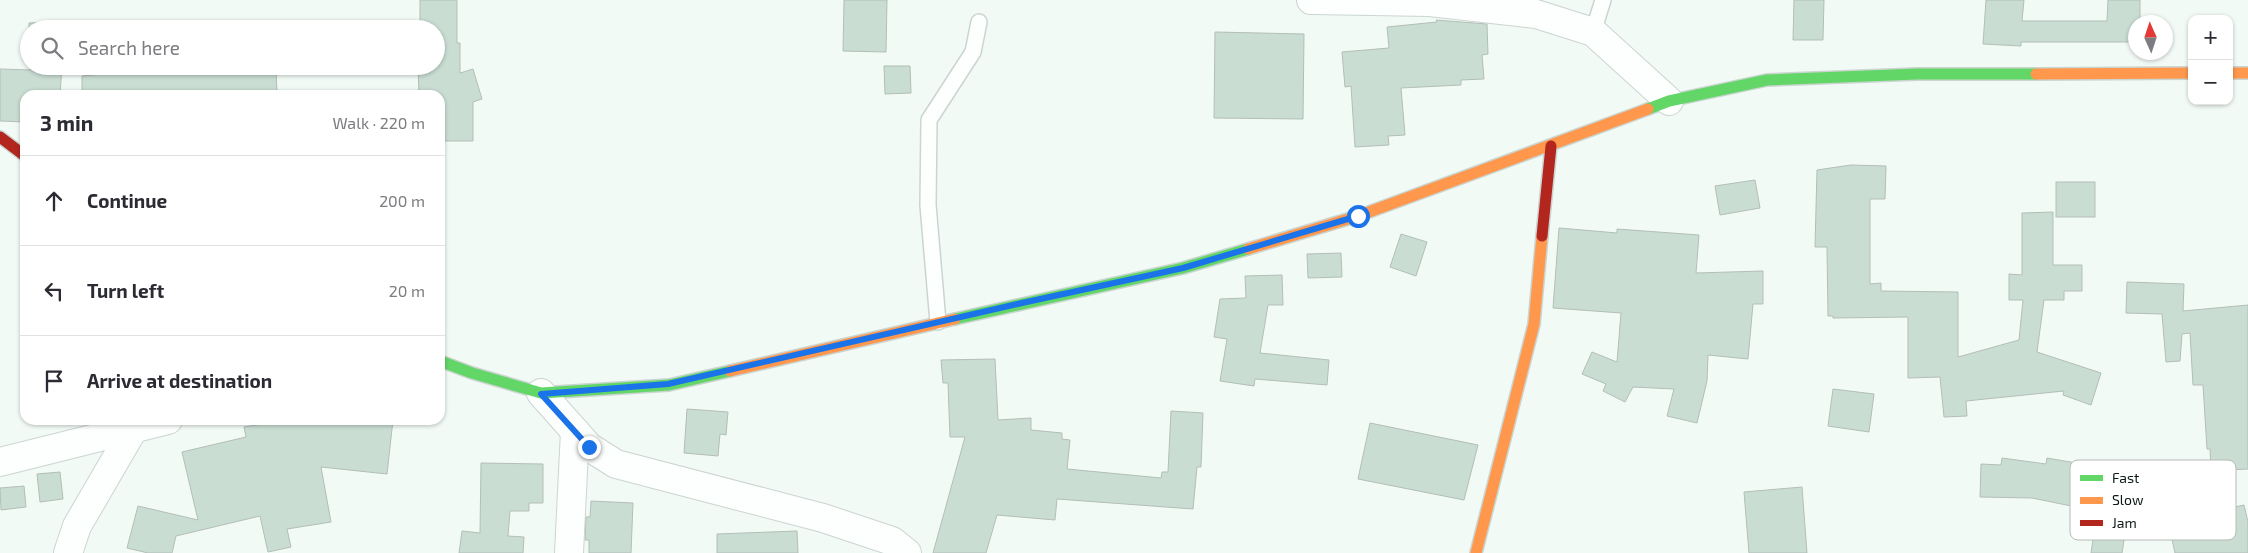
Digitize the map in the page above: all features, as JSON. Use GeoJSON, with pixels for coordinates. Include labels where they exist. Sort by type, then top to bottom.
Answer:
{"type":"FeatureCollection","features":[{"type":"Feature","properties":{"kind":"street"},"geometry":{"type":"LineString","coordinates":[[1311,0],[1430,2],[1536,14],[1593,32],[1669,100]]}},
{"type":"Feature","properties":{"kind":"street"},"geometry":{"type":"LineString","coordinates":[[445,363],[541,394],[668,384],[1192,266],[1358,216],[1551,146],[1669,100],[1767,80],[1917,74],[2188,73]]}},
{"type":"Feature","properties":{"kind":"street"},"geometry":{"type":"LineString","coordinates":[[2233,73],[2248,73]]}},
{"type":"Feature","properties":{"kind":"street"},"geometry":{"type":"LineString","coordinates":[[0,137],[20,152]]}},
{"type":"Feature","properties":{"kind":"street"},"geometry":{"type":"LineString","coordinates":[[1476,553],[1534,324],[1551,146]]}},
{"type":"Feature","properties":{"kind":"street"},"geometry":{"type":"LineString","coordinates":[[541,394],[589,447],[616,464],[823,518],[892,541],[907,553]]}},
{"type":"Feature","properties":{"kind":"street"},"geometry":{"type":"LineString","coordinates":[[0,462],[147,425]]}},
{"type":"Feature","properties":{"kind":"street"},"geometry":{"type":"LineString","coordinates":[[68,553],[77,526],[134,428]]}},
{"type":"Feature","properties":{"kind":"street"},"geometry":{"type":"LineString","coordinates":[[569,553],[575,431]]}},
{"type":"Feature","properties":{"kind":"lane"},"geometry":{"type":"LineString","coordinates":[[1593,32],[1603,0]]}},
{"type":"Feature","properties":{"kind":"lane"},"geometry":{"type":"LineString","coordinates":[[938,322],[928,205],[929,120],[974,52],[979,22]]}},
{"type":"Feature","properties":{"kind":"building"},"geometry":{"type":"Polygon","coordinates":[[[420,0],[457,0],[457,43],[460,43],[460,73],[473,69],[482,99],[473,102],[473,141],[445,141],[445,90],[419,90],[418,75],[445,75],[445,20],[420,20],[420,0]]]}},
{"type":"Feature","properties":{"kind":"building"},"geometry":{"type":"Polygon","coordinates":[[[844,0],[887,0],[886,52],[843,51],[844,0]]]}},
{"type":"Feature","properties":{"kind":"building"},"geometry":{"type":"Polygon","coordinates":[[[1794,0],[1824,0],[1823,40],[1793,40],[1794,0]]]}},
{"type":"Feature","properties":{"kind":"building"},"geometry":{"type":"Polygon","coordinates":[[[1986,0],[2024,0],[2022,21],[2107,21],[2108,0],[2140,0],[2140,15],[2128,15],[2128,42],[2021,42],[2021,46],[1983,44],[1986,0]]]}},
{"type":"Feature","properties":{"kind":"building"},"geometry":{"type":"Polygon","coordinates":[[[1436,20],[1487,24],[1488,54],[1482,55],[1484,79],[1461,80],[1461,85],[1401,88],[1405,135],[1388,136],[1389,145],[1355,147],[1351,86],[1345,87],[1342,52],[1389,48],[1387,27],[1437,22],[1436,20]]]}},
{"type":"Feature","properties":{"kind":"building"},"geometry":{"type":"Polygon","coordinates":[[[1215,32],[1304,34],[1303,119],[1214,118],[1215,32]]]}},
{"type":"Feature","properties":{"kind":"building"},"geometry":{"type":"Polygon","coordinates":[[[884,66],[910,66],[911,93],[885,94],[884,66]]]}},
{"type":"Feature","properties":{"kind":"building"},"geometry":{"type":"Polygon","coordinates":[[[0,69],[20,70],[20,75],[61,75],[60,90],[20,90],[20,122],[0,121],[0,69]]]}},
{"type":"Feature","properties":{"kind":"building"},"geometry":{"type":"Polygon","coordinates":[[[276,75],[277,90],[82,90],[82,76],[276,75]]]}},
{"type":"Feature","properties":{"kind":"building"},"geometry":{"type":"Polygon","coordinates":[[[1851,165],[1886,166],[1885,199],[1870,199],[1870,284],[1881,283],[1881,291],[1958,292],[1958,357],[2019,340],[2023,300],[2009,300],[2009,274],[2022,275],[2022,213],[2053,212],[2053,265],[2082,265],[2082,291],[2064,291],[2064,300],[2044,300],[2037,352],[2101,373],[2091,405],[2063,395],[2064,391],[1966,401],[1967,416],[1944,417],[1940,377],[1908,378],[1908,317],[1833,318],[1833,316],[1828,316],[1827,247],[1815,247],[1817,170],[1851,165]]]}},
{"type":"Feature","properties":{"kind":"building"},"geometry":{"type":"Polygon","coordinates":[[[1755,180],[1760,208],[1720,215],[1715,186],[1755,180]]]}},
{"type":"Feature","properties":{"kind":"building"},"geometry":{"type":"Polygon","coordinates":[[[2056,182],[2095,182],[2095,217],[2056,217],[2056,182]]]}},
{"type":"Feature","properties":{"kind":"building"},"geometry":{"type":"Polygon","coordinates":[[[1559,228],[1617,233],[1617,229],[1699,235],[1696,273],[1763,271],[1763,304],[1753,304],[1748,359],[1708,355],[1707,381],[1697,423],[1667,416],[1674,389],[1633,387],[1625,402],[1603,391],[1606,384],[1582,374],[1592,352],[1617,362],[1621,313],[1553,308],[1559,228]]]}},
{"type":"Feature","properties":{"kind":"building"},"geometry":{"type":"Polygon","coordinates":[[[1401,234],[1427,242],[1416,276],[1390,267],[1401,234]]]}},
{"type":"Feature","properties":{"kind":"building"},"geometry":{"type":"Polygon","coordinates":[[[1341,253],[1342,277],[1308,278],[1307,254],[1341,253]]]}},
{"type":"Feature","properties":{"kind":"building"},"geometry":{"type":"Polygon","coordinates":[[[1282,275],[1283,305],[1268,305],[1260,353],[1329,360],[1327,385],[1255,379],[1254,386],[1220,381],[1227,339],[1214,337],[1220,299],[1246,298],[1245,276],[1282,275]]]}},
{"type":"Feature","properties":{"kind":"building"},"geometry":{"type":"Polygon","coordinates":[[[2127,282],[2184,284],[2183,311],[2248,305],[2248,469],[2236,470],[2236,460],[2210,460],[2210,449],[2207,449],[2203,385],[2193,385],[2190,333],[2182,334],[2180,361],[2166,362],[2162,314],[2126,313],[2127,282]]]}},
{"type":"Feature","properties":{"kind":"building"},"geometry":{"type":"Polygon","coordinates":[[[995,359],[998,420],[1031,418],[1031,430],[1062,433],[1062,439],[1070,440],[1067,469],[1161,478],[1162,472],[1168,472],[1171,411],[1203,413],[1201,467],[1197,467],[1193,509],[1057,499],[1055,520],[997,515],[986,553],[933,553],[965,437],[950,437],[948,383],[943,383],[941,360],[995,359]]]}},
{"type":"Feature","properties":{"kind":"building"},"geometry":{"type":"Polygon","coordinates":[[[1833,389],[1874,394],[1869,432],[1828,426],[1833,389]]]}},
{"type":"Feature","properties":{"kind":"building"},"geometry":{"type":"Polygon","coordinates":[[[687,409],[728,412],[726,435],[720,434],[718,456],[684,453],[687,409]]]}},
{"type":"Feature","properties":{"kind":"building"},"geometry":{"type":"Polygon","coordinates":[[[1370,423],[1478,445],[1464,500],[1358,479],[1370,423]]]}},
{"type":"Feature","properties":{"kind":"building"},"geometry":{"type":"Polygon","coordinates":[[[256,425],[392,425],[387,474],[321,467],[331,522],[287,529],[291,547],[268,552],[260,516],[176,536],[172,553],[148,553],[127,548],[138,506],[198,520],[182,452],[246,437],[244,427],[256,425]]]}},
{"type":"Feature","properties":{"kind":"building"},"geometry":{"type":"Polygon","coordinates":[[[2002,458],[2046,464],[2047,458],[2070,462],[2070,506],[2032,498],[1980,497],[1981,464],[2001,465],[2002,458]]]}},
{"type":"Feature","properties":{"kind":"building"},"geometry":{"type":"Polygon","coordinates":[[[481,463],[543,464],[543,503],[529,503],[529,511],[510,511],[508,536],[524,537],[523,553],[459,553],[462,531],[480,533],[481,463]]]}},
{"type":"Feature","properties":{"kind":"building"},"geometry":{"type":"Polygon","coordinates":[[[60,472],[63,499],[40,502],[37,474],[60,472]]]}},
{"type":"Feature","properties":{"kind":"building"},"geometry":{"type":"Polygon","coordinates":[[[24,486],[26,507],[1,510],[0,488],[24,486]]]}},
{"type":"Feature","properties":{"kind":"building"},"geometry":{"type":"Polygon","coordinates":[[[1802,487],[1807,553],[1749,553],[1744,492],[1802,487]]]}},
{"type":"Feature","properties":{"kind":"building"},"geometry":{"type":"Polygon","coordinates":[[[591,501],[633,503],[631,553],[589,553],[589,540],[585,540],[586,517],[590,517],[591,501]]]}},
{"type":"Feature","properties":{"kind":"building"},"geometry":{"type":"Polygon","coordinates":[[[2244,505],[2248,522],[2248,553],[2175,553],[2172,540],[2236,540],[2236,507],[2244,505]]]}},
{"type":"Feature","properties":{"kind":"building"},"geometry":{"type":"Polygon","coordinates":[[[797,531],[798,553],[717,553],[717,534],[797,531]]]}},
{"type":"Feature","properties":{"kind":"building"},"geometry":{"type":"Polygon","coordinates":[[[2093,540],[2124,540],[2122,553],[2091,553],[2093,540]]]}},
{"type":"Feature","properties":{"kind":"traffic: fast"},"geometry":{"type":"LineString","coordinates":[[1648,109],[1669,101],[1767,80],[1917,74],[2036,74]]}},
{"type":"Feature","properties":{"kind":"traffic: fast"},"geometry":{"type":"LineString","coordinates":[[955,319],[1183,268],[1248,249]]}},
{"type":"Feature","properties":{"kind":"traffic: fast"},"geometry":{"type":"LineString","coordinates":[[445,363],[472,373],[541,393],[669,385],[730,371]]}},
{"type":"Feature","properties":{"kind":"traffic: slow"},"geometry":{"type":"LineString","coordinates":[[2036,74],[2188,73]]}},
{"type":"Feature","properties":{"kind":"traffic: slow"},"geometry":{"type":"LineString","coordinates":[[2233,73],[2248,73]]}},
{"type":"Feature","properties":{"kind":"traffic: slow"},"geometry":{"type":"LineString","coordinates":[[1248,249],[1358,216],[1648,109]]}},
{"type":"Feature","properties":{"kind":"traffic: slow"},"geometry":{"type":"LineString","coordinates":[[1476,553],[1534,324],[1542,236]]}},
{"type":"Feature","properties":{"kind":"traffic: slow"},"geometry":{"type":"LineString","coordinates":[[730,371],[955,319]]}},
{"type":"Feature","properties":{"kind":"traffic: jam"},"geometry":{"type":"LineString","coordinates":[[0,137],[20,152]]}},
{"type":"Feature","properties":{"kind":"traffic: jam"},"geometry":{"type":"LineString","coordinates":[[1542,236],[1551,146]]}},
{"type":"Feature","properties":{"kind":"route"},"geometry":{"type":"LineString","coordinates":[[589,447],[541,394],[668,384],[1183,268],[1358,216]]}}]}
